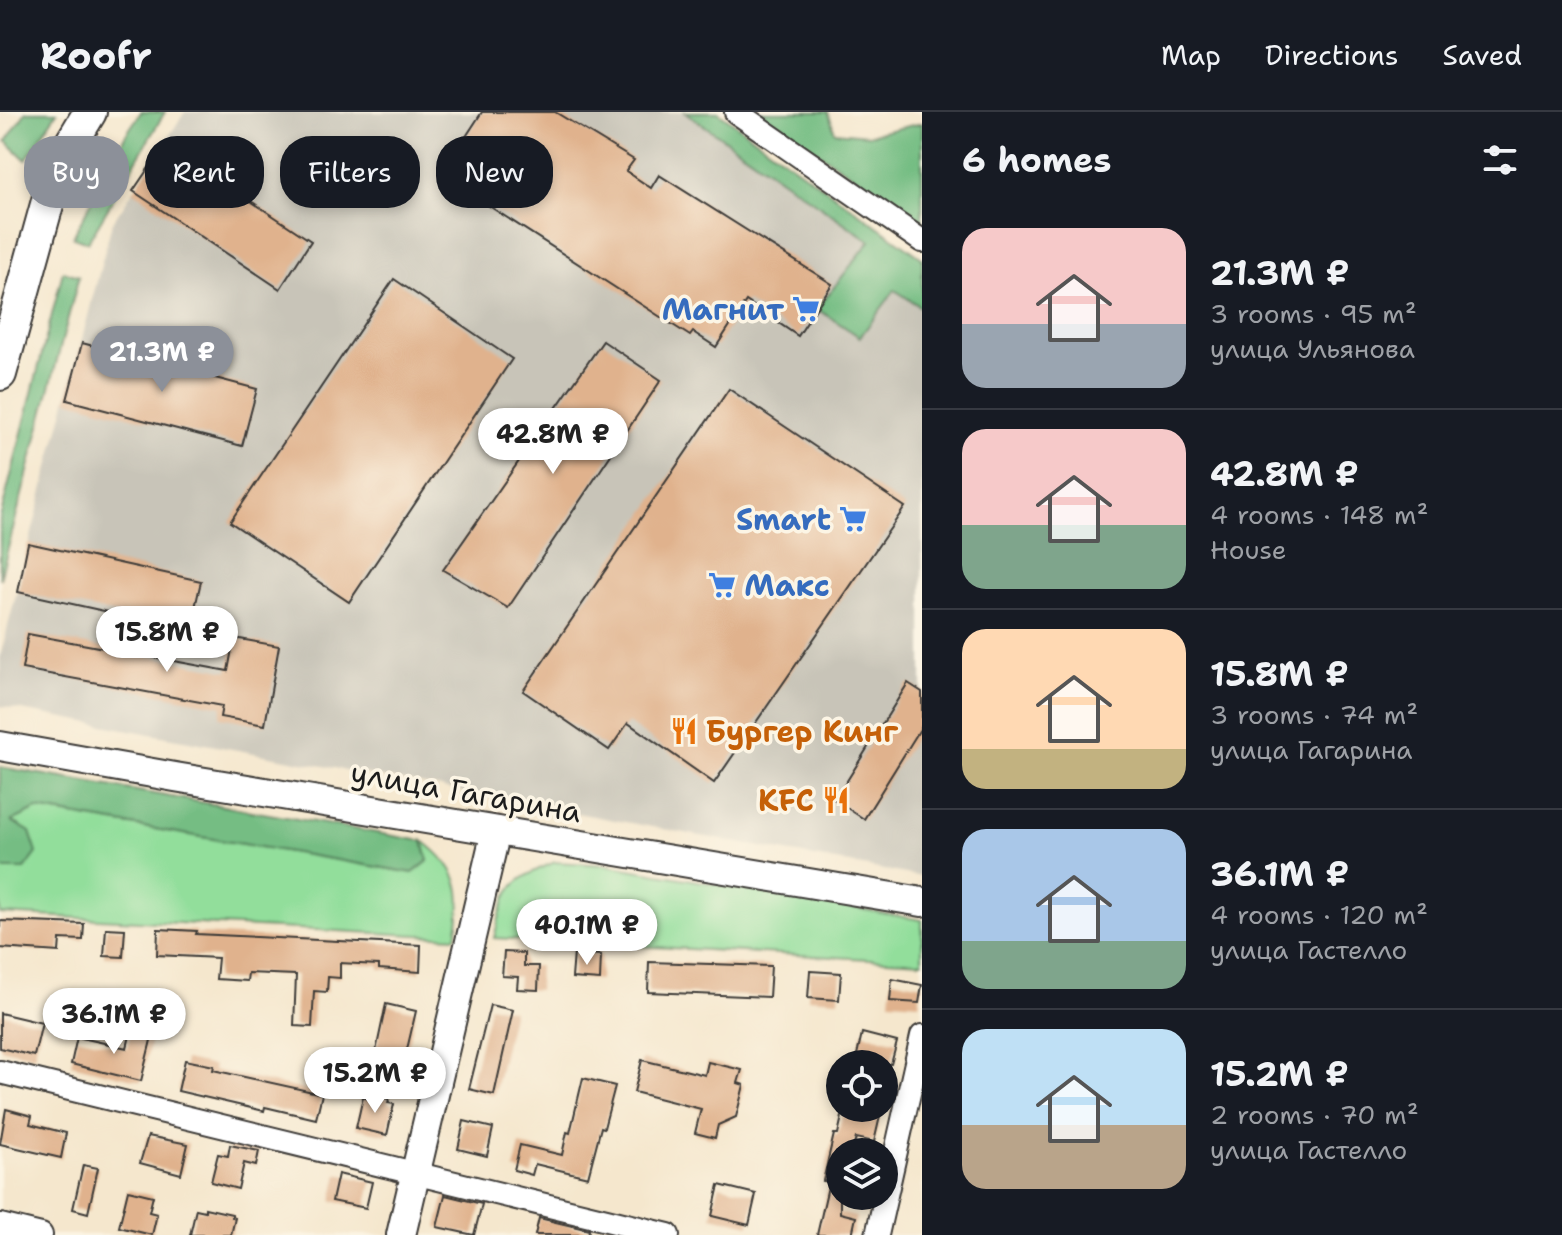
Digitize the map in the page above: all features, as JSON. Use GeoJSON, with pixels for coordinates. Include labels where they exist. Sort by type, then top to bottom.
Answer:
{"type":"FeatureCollection","features":[{"type":"Feature","properties":{"kind":"main road"},"geometry":{"type":"LineString","coordinates":[[0,374],[51,190],[63,157],[90,112]]}},
{"type":"Feature","properties":{"kind":"street"},"geometry":{"type":"LineString","coordinates":[[736,112],[922,241]]}},
{"type":"Feature","properties":{"kind":"street","name":"улица Гагарина"},"geometry":{"type":"LineString","coordinates":[[0,746],[922,902]]}},
{"type":"Feature","properties":{"kind":"street"},"geometry":{"type":"LineString","coordinates":[[0,753],[41,754]]}},
{"type":"Feature","properties":{"kind":"street"},"geometry":{"type":"LineString","coordinates":[[401,1235],[496,831]]}},
{"type":"Feature","properties":{"kind":"street"},"geometry":{"type":"LineString","coordinates":[[877,1235],[916,1093],[922,1036]]}},
{"type":"Feature","properties":{"kind":"street"},"geometry":{"type":"LineString","coordinates":[[0,1072],[668,1235]]}},
{"type":"Feature","properties":{"kind":"street"},"geometry":{"type":"LineString","coordinates":[[0,1225],[41,1235]]}},
{"type":"Feature","properties":{"kind":"shaded area"},"geometry":{"type":"Polygon","coordinates":[[[185,112],[700,112],[922,258],[922,877],[0,706],[0,657],[112,223],[122,208],[129,208],[129,197],[145,173],[145,208],[264,208],[264,136],[169,136],[185,112]]]}},
{"type":"Feature","properties":{"kind":"green space"},"geometry":{"type":"Polygon","coordinates":[[[26,112],[57,112],[42,136],[24,136],[24,158],[6,141],[26,112]]]}},
{"type":"Feature","properties":{"kind":"green space"},"geometry":{"type":"Polygon","coordinates":[[[141,112],[165,112],[151,136],[145,136],[145,146],[129,173],[129,136],[125,136],[141,112]]]}},
{"type":"Feature","properties":{"kind":"green space"},"geometry":{"type":"Polygon","coordinates":[[[685,112],[718,112],[922,258],[922,308],[895,290],[860,337],[817,309],[870,241],[685,112]]]}},
{"type":"Feature","properties":{"kind":"green space"},"geometry":{"type":"Polygon","coordinates":[[[756,112],[828,112],[835,132],[868,135],[922,123],[922,221],[756,112]]]}},
{"type":"Feature","properties":{"kind":"green space"},"geometry":{"type":"Polygon","coordinates":[[[88,208],[108,208],[88,242],[73,237],[88,208]]]}},
{"type":"Feature","properties":{"kind":"green space"},"geometry":{"type":"Polygon","coordinates":[[[63,271],[79,276],[0,579],[0,519],[63,271]]]}},
{"type":"Feature","properties":{"kind":"green space"},"geometry":{"type":"Polygon","coordinates":[[[0,767],[423,841],[428,861],[413,873],[37,809],[12,821],[30,832],[37,853],[25,869],[0,869],[0,767]]]}},
{"type":"Feature","properties":{"kind":"green space"},"geometry":{"type":"Polygon","coordinates":[[[37,809],[413,873],[428,861],[423,841],[446,862],[457,883],[460,906],[456,937],[0,914],[0,869],[25,869],[11,821],[37,809]]]}},
{"type":"Feature","properties":{"kind":"green space"},"geometry":{"type":"Polygon","coordinates":[[[555,862],[606,865],[922,920],[922,962],[494,938],[511,889],[527,876],[555,862]]]}},
{"type":"Feature","properties":{"kind":"building"},"geometry":{"type":"Polygon","coordinates":[[[482,112],[555,112],[634,160],[626,171],[651,188],[659,175],[832,284],[798,336],[746,301],[716,347],[693,332],[690,336],[492,208],[553,208],[553,136],[466,136],[482,112]]]}},
{"type":"Feature","properties":{"kind":"building"},"geometry":{"type":"Polygon","coordinates":[[[145,173],[145,199],[133,191],[145,173]]]}},
{"type":"Feature","properties":{"kind":"building"},"geometry":{"type":"Polygon","coordinates":[[[158,208],[261,208],[311,241],[280,289],[158,208]]]}},
{"type":"Feature","properties":{"kind":"building"},"geometry":{"type":"Polygon","coordinates":[[[394,279],[512,359],[349,602],[230,522],[394,279]]]}},
{"type":"Feature","properties":{"kind":"building"},"geometry":{"type":"Polygon","coordinates":[[[603,341],[661,380],[508,608],[443,570],[603,341]]]}},
{"type":"Feature","properties":{"kind":"building"},"geometry":{"type":"Polygon","coordinates":[[[82,343],[257,389],[242,446],[67,400],[82,343]]]}},
{"type":"Feature","properties":{"kind":"building","name":"Макс"},"geometry":{"type":"Polygon","coordinates":[[[729,389],[905,507],[714,783],[628,723],[609,750],[523,691],[729,389]]]}},
{"type":"Feature","properties":{"kind":"building"},"geometry":{"type":"Polygon","coordinates":[[[28,543],[201,581],[190,630],[18,592],[28,543]]]}},
{"type":"Feature","properties":{"kind":"building"},"geometry":{"type":"Polygon","coordinates":[[[28,634],[228,671],[234,638],[279,646],[265,725],[220,717],[222,706],[22,669],[28,634]]]}},
{"type":"Feature","properties":{"kind":"building"},"geometry":{"type":"Polygon","coordinates":[[[908,683],[922,692],[922,726],[864,819],[835,800],[908,683]]]}},
{"type":"Feature","properties":{"kind":"building"},"geometry":{"type":"Polygon","coordinates":[[[0,921],[84,924],[83,940],[60,939],[59,952],[0,948],[0,921]]]}},
{"type":"Feature","properties":{"kind":"building"},"geometry":{"type":"Polygon","coordinates":[[[106,928],[125,929],[123,957],[104,956],[106,928]]]}},
{"type":"Feature","properties":{"kind":"building"},"geometry":{"type":"Polygon","coordinates":[[[158,929],[197,931],[196,934],[421,945],[420,972],[340,963],[340,978],[328,977],[327,992],[314,991],[312,1027],[294,1026],[296,975],[248,973],[247,981],[216,979],[218,958],[157,955],[158,929]]]}},
{"type":"Feature","properties":{"kind":"building"},"geometry":{"type":"Polygon","coordinates":[[[504,952],[524,953],[524,966],[539,966],[538,990],[517,989],[518,977],[502,976],[504,952]]]}},
{"type":"Feature","properties":{"kind":"building"},"geometry":{"type":"Polygon","coordinates":[[[574,953],[601,955],[600,980],[572,978],[574,953]]]}},
{"type":"Feature","properties":{"kind":"building"},"geometry":{"type":"Polygon","coordinates":[[[649,962],[771,966],[769,997],[648,992],[649,962]]]}},
{"type":"Feature","properties":{"kind":"building"},"geometry":{"type":"Polygon","coordinates":[[[810,971],[841,973],[839,1000],[808,998],[810,971]]]}},
{"type":"Feature","properties":{"kind":"building"},"geometry":{"type":"Polygon","coordinates":[[[892,979],[922,985],[919,1003],[890,1001],[892,979]]]}},
{"type":"Feature","properties":{"kind":"building"},"geometry":{"type":"Polygon","coordinates":[[[386,1004],[416,1011],[405,1058],[376,1051],[386,1004]]]}},
{"type":"Feature","properties":{"kind":"building"},"geometry":{"type":"Polygon","coordinates":[[[490,1005],[513,1010],[494,1095],[469,1089],[490,1005]]]}},
{"type":"Feature","properties":{"kind":"building"},"geometry":{"type":"Polygon","coordinates":[[[0,1013],[42,1023],[34,1056],[0,1048],[0,1013]]]}},
{"type":"Feature","properties":{"kind":"building"},"geometry":{"type":"Polygon","coordinates":[[[131,1031],[152,1036],[141,1081],[71,1064],[77,1037],[127,1048],[131,1031]]]}},
{"type":"Feature","properties":{"kind":"building"},"geometry":{"type":"Polygon","coordinates":[[[862,1033],[897,1042],[895,1050],[858,1050],[862,1033]]]}},
{"type":"Feature","properties":{"kind":"building"},"geometry":{"type":"Polygon","coordinates":[[[185,1060],[214,1066],[213,1070],[322,1094],[316,1119],[265,1107],[264,1111],[178,1091],[185,1060]]]}},
{"type":"Feature","properties":{"kind":"building"},"geometry":{"type":"Polygon","coordinates":[[[642,1060],[705,1075],[708,1062],[742,1070],[738,1083],[744,1085],[736,1117],[718,1125],[715,1138],[695,1133],[701,1109],[634,1092],[642,1060]]]}},
{"type":"Feature","properties":{"kind":"building"},"geometry":{"type":"Polygon","coordinates":[[[583,1078],[615,1086],[588,1177],[535,1164],[532,1175],[514,1170],[520,1145],[562,1155],[583,1078]]]}},
{"type":"Feature","properties":{"kind":"building"},"geometry":{"type":"Polygon","coordinates":[[[369,1094],[389,1099],[388,1103],[394,1104],[387,1135],[356,1128],[363,1097],[368,1099],[369,1094]]]}},
{"type":"Feature","properties":{"kind":"building"},"geometry":{"type":"Polygon","coordinates":[[[6,1109],[32,1116],[30,1124],[66,1133],[61,1158],[0,1144],[6,1109]]]}},
{"type":"Feature","properties":{"kind":"building"},"geometry":{"type":"Polygon","coordinates":[[[464,1121],[493,1128],[487,1156],[458,1149],[464,1121]]]}},
{"type":"Feature","properties":{"kind":"building"},"geometry":{"type":"Polygon","coordinates":[[[841,1122],[879,1122],[875,1138],[833,1138],[834,1134],[838,1134],[841,1122]]]}},
{"type":"Feature","properties":{"kind":"building"},"geometry":{"type":"Polygon","coordinates":[[[148,1136],[188,1144],[181,1174],[140,1163],[148,1136]]]}},
{"type":"Feature","properties":{"kind":"building"},"geometry":{"type":"Polygon","coordinates":[[[230,1145],[259,1151],[256,1166],[244,1163],[238,1189],[211,1182],[218,1154],[228,1156],[230,1145]]]}},
{"type":"Feature","properties":{"kind":"building"},"geometry":{"type":"Polygon","coordinates":[[[83,1165],[98,1168],[88,1213],[73,1209],[83,1165]]]}},
{"type":"Feature","properties":{"kind":"building"},"geometry":{"type":"Polygon","coordinates":[[[338,1174],[372,1182],[366,1208],[332,1201],[338,1174]]]}},
{"type":"Feature","properties":{"kind":"building"},"geometry":{"type":"Polygon","coordinates":[[[719,1185],[756,1194],[749,1225],[712,1216],[719,1185]]]}},
{"type":"Feature","properties":{"kind":"building"},"geometry":{"type":"Polygon","coordinates":[[[128,1190],[153,1196],[149,1212],[157,1214],[152,1235],[119,1227],[128,1190]]]}},
{"type":"Feature","properties":{"kind":"building"},"geometry":{"type":"Polygon","coordinates":[[[445,1195],[482,1204],[474,1235],[437,1227],[445,1195]]]}},
{"type":"Feature","properties":{"kind":"building"},"geometry":{"type":"Polygon","coordinates":[[[826,1195],[826,1210],[840,1210],[840,1213],[856,1217],[852,1235],[817,1235],[826,1195]]]}},
{"type":"Feature","properties":{"kind":"building"},"geometry":{"type":"Polygon","coordinates":[[[205,1208],[232,1214],[235,1218],[231,1235],[190,1235],[196,1209],[205,1211],[205,1208]]]}},
{"type":"Feature","properties":{"kind":"building"},"geometry":{"type":"Polygon","coordinates":[[[539,1218],[589,1230],[588,1235],[535,1235],[539,1218]]]}},
{"type":"Feature","properties":{"kind":"place","name":"Магнит"},"geometry":{"type":"Point","coordinates":[806,309]}},
{"type":"Feature","properties":{"kind":"place","name":"Smart"},"geometry":{"type":"Point","coordinates":[853,519]}},
{"type":"Feature","properties":{"kind":"place","name":"Макс"},"geometry":{"type":"Point","coordinates":[722,585]}},
{"type":"Feature","properties":{"kind":"place","name":"Бургер Кинг"},"geometry":{"type":"Point","coordinates":[684,731]}},
{"type":"Feature","properties":{"kind":"place","name":"KFC"},"geometry":{"type":"Point","coordinates":[836,800]}}]}
